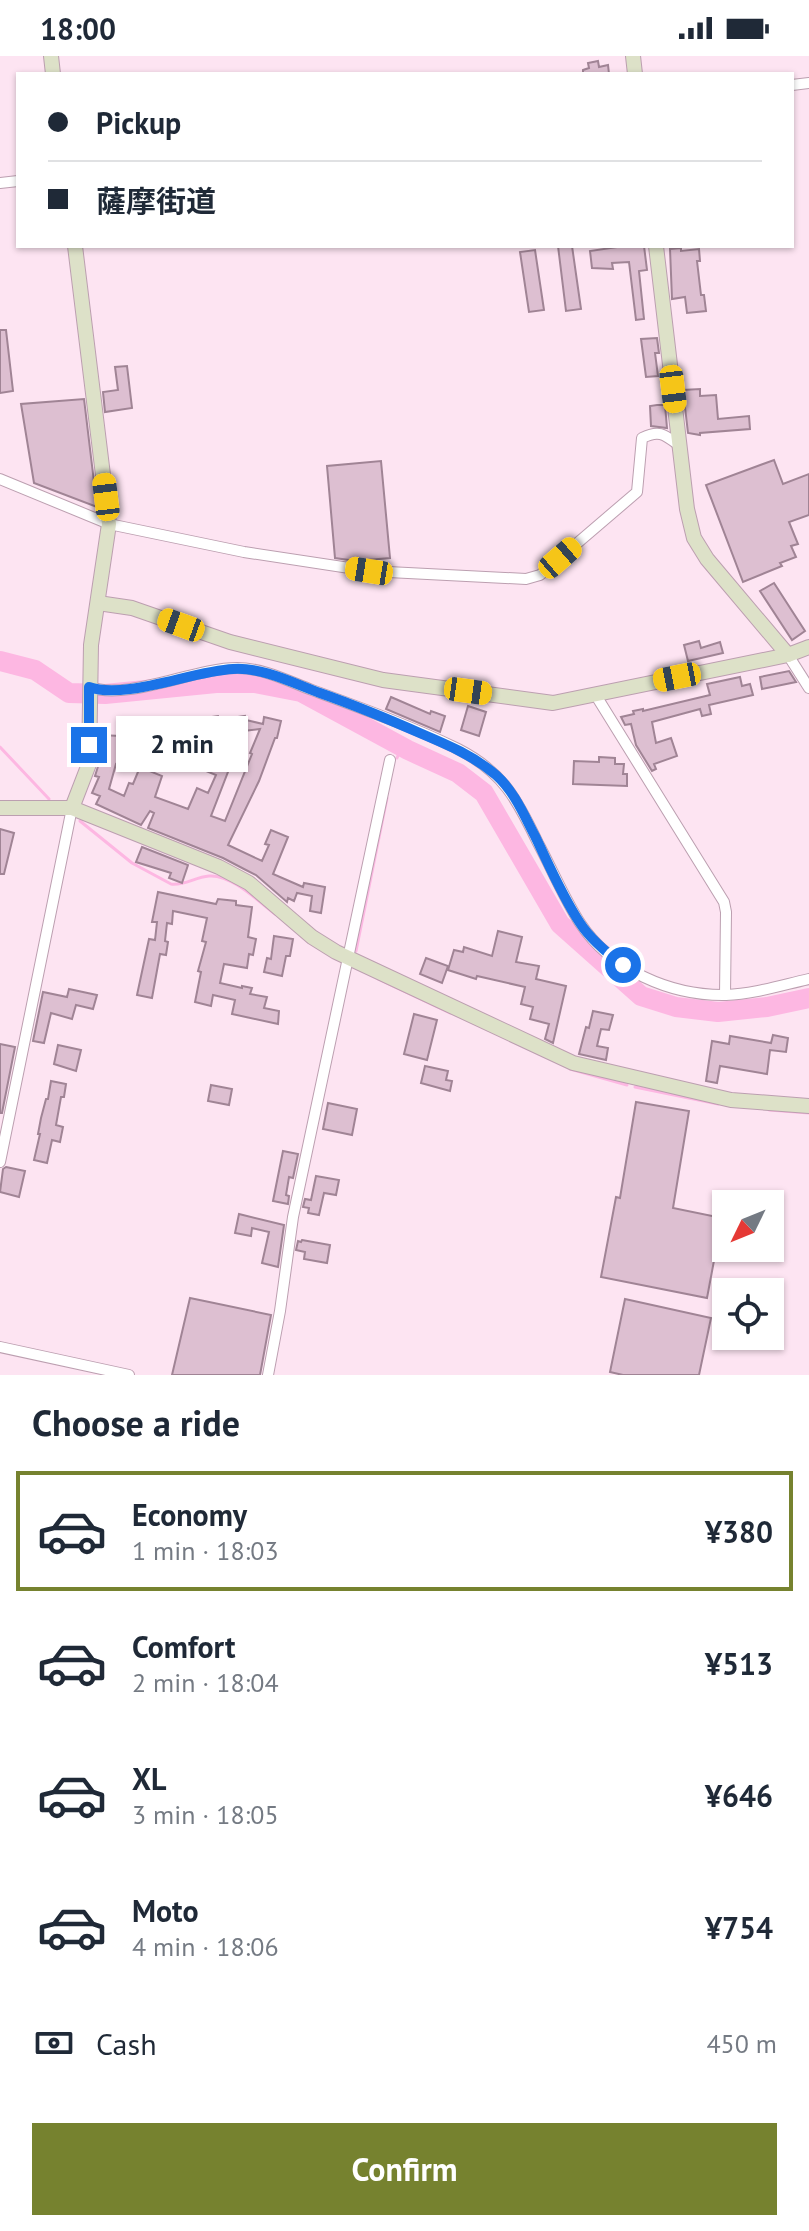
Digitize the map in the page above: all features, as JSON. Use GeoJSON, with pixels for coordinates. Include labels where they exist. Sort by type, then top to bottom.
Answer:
{"type":"FeatureCollection","features":[{"type":"Feature","properties":{"kind":"street"},"geometry":{"type":"LineString","coordinates":[[1,1159],[72,808],[89,764],[91,645],[109,524],[75,248]]}},
{"type":"Feature","properties":{"kind":"street"},"geometry":{"type":"LineString","coordinates":[[656,248],[687,509],[694,538],[707,559],[788,655],[809,688]]}},
{"type":"Feature","properties":{"kind":"street"},"geometry":{"type":"LineString","coordinates":[[0,479],[109,524],[244,552],[369,571],[526,579],[540,575],[637,492],[642,438],[652,433],[665,435],[680,446]]}},
{"type":"Feature","properties":{"kind":"street"},"geometry":{"type":"LineString","coordinates":[[98,603],[132,608],[230,642],[383,680],[558,702],[788,655],[809,647]]}},
{"type":"Feature","properties":{"kind":"street"},"geometry":{"type":"LineString","coordinates":[[89,688],[101,691],[136,687],[236,668],[256,670],[366,709],[458,749],[499,777],[510,790],[581,925],[623,965],[656,983],[697,993],[743,994],[809,979]]}},
{"type":"Feature","properties":{"kind":"street"},"geometry":{"type":"LineString","coordinates":[[595,694],[724,902],[725,995]]}},
{"type":"Feature","properties":{"kind":"street"},"geometry":{"type":"LineString","coordinates":[[268,1375],[293,1217],[390,760]]}},
{"type":"Feature","properties":{"kind":"street"},"geometry":{"type":"LineString","coordinates":[[0,808],[72,808],[219,867],[249,883],[347,964],[573,1063],[731,1100],[809,1106]]}},
{"type":"Feature","properties":{"kind":"street"},"geometry":{"type":"LineString","coordinates":[[0,1347],[129,1375]]}},
{"type":"Feature","properties":{"kind":"building"},"geometry":{"type":"Polygon","coordinates":[[[598,61],[599,67],[608,65],[609,72],[583,72],[589,68],[588,63],[598,61]]]}},
{"type":"Feature","properties":{"kind":"building"},"geometry":{"type":"Polygon","coordinates":[[[558,248],[572,248],[581,309],[566,311],[558,248]]]}},
{"type":"Feature","properties":{"kind":"building"},"geometry":{"type":"Polygon","coordinates":[[[644,248],[647,270],[639,271],[644,319],[636,320],[629,262],[612,263],[613,269],[592,268],[590,251],[644,248]]]}},
{"type":"Feature","properties":{"kind":"building"},"geometry":{"type":"Polygon","coordinates":[[[681,248],[681,251],[699,249],[700,261],[697,261],[706,311],[687,313],[685,297],[672,299],[670,249],[681,248]]]}},
{"type":"Feature","properties":{"kind":"building"},"geometry":{"type":"Polygon","coordinates":[[[535,250],[544,310],[529,312],[520,252],[535,250]]]}},
{"type":"Feature","properties":{"kind":"building"},"geometry":{"type":"Polygon","coordinates":[[[0,330],[6,330],[13,391],[0,393],[0,330]]]}},
{"type":"Feature","properties":{"kind":"building"},"geometry":{"type":"Polygon","coordinates":[[[657,338],[658,376],[646,377],[641,339],[657,338]]]}},
{"type":"Feature","properties":{"kind":"building"},"geometry":{"type":"Polygon","coordinates":[[[127,366],[132,408],[105,412],[103,392],[118,390],[115,367],[127,366]]]}},
{"type":"Feature","properties":{"kind":"building"},"geometry":{"type":"Polygon","coordinates":[[[700,389],[700,396],[716,395],[718,419],[749,416],[750,429],[700,435],[688,433],[683,390],[700,389]]]}},
{"type":"Feature","properties":{"kind":"building"},"geometry":{"type":"Polygon","coordinates":[[[84,399],[97,507],[34,483],[21,404],[84,399]]]}},
{"type":"Feature","properties":{"kind":"building"},"geometry":{"type":"Polygon","coordinates":[[[665,405],[667,428],[651,426],[650,406],[665,405]]]}},
{"type":"Feature","properties":{"kind":"building"},"geometry":{"type":"Polygon","coordinates":[[[774,460],[783,484],[809,474],[809,515],[789,522],[798,544],[791,546],[796,557],[743,582],[706,485],[774,460]]]}},
{"type":"Feature","properties":{"kind":"building"},"geometry":{"type":"Polygon","coordinates":[[[381,461],[390,558],[356,561],[335,558],[327,466],[381,461]]]}},
{"type":"Feature","properties":{"kind":"building"},"geometry":{"type":"Polygon","coordinates":[[[774,583],[805,631],[792,640],[760,591],[774,583]]]}},
{"type":"Feature","properties":{"kind":"building"},"geometry":{"type":"Polygon","coordinates":[[[699,641],[701,648],[720,642],[723,653],[688,661],[684,645],[699,641]]]}},
{"type":"Feature","properties":{"kind":"building"},"geometry":{"type":"Polygon","coordinates":[[[789,671],[796,682],[762,689],[760,677],[789,671]]]}},
{"type":"Feature","properties":{"kind":"building"},"geometry":{"type":"Polygon","coordinates":[[[740,677],[742,686],[750,684],[753,695],[709,705],[711,714],[702,716],[700,709],[652,722],[656,743],[671,738],[677,756],[654,764],[656,769],[652,771],[636,745],[631,724],[625,725],[621,717],[634,714],[633,711],[710,695],[707,684],[740,677]]]}},
{"type":"Feature","properties":{"kind":"building"},"geometry":{"type":"Polygon","coordinates":[[[391,697],[430,714],[431,711],[445,716],[440,732],[386,709],[391,697]]]}},
{"type":"Feature","properties":{"kind":"building"},"geometry":{"type":"Polygon","coordinates":[[[468,706],[486,712],[479,736],[461,730],[468,706]]]}},
{"type":"Feature","properties":{"kind":"building"},"geometry":{"type":"Polygon","coordinates":[[[245,716],[246,720],[263,724],[264,717],[281,721],[259,781],[228,845],[262,861],[271,830],[288,837],[273,874],[303,887],[304,883],[325,887],[321,913],[310,911],[312,896],[297,893],[294,901],[288,898],[287,902],[256,875],[223,858],[148,828],[154,813],[150,811],[141,825],[96,804],[100,796],[92,793],[99,777],[95,776],[101,757],[102,735],[120,736],[131,742],[122,765],[116,764],[109,789],[124,796],[140,767],[162,776],[155,797],[188,809],[197,788],[208,793],[216,775],[194,766],[187,769],[176,764],[178,760],[135,744],[141,731],[213,760],[210,738],[178,743],[175,727],[198,722],[197,719],[245,716]],[[260,729],[210,735],[238,746],[211,816],[225,821],[260,729]]]}},
{"type":"Feature","properties":{"kind":"building"},"geometry":{"type":"Polygon","coordinates":[[[599,757],[615,758],[615,764],[624,764],[627,786],[573,784],[574,761],[599,762],[599,757]]]}},
{"type":"Feature","properties":{"kind":"building"},"geometry":{"type":"Polygon","coordinates":[[[0,829],[14,833],[4,874],[0,874],[0,829]]]}},
{"type":"Feature","properties":{"kind":"building"},"geometry":{"type":"Polygon","coordinates":[[[142,847],[188,865],[182,883],[169,878],[171,873],[136,862],[142,847]]]}},
{"type":"Feature","properties":{"kind":"building"},"geometry":{"type":"Polygon","coordinates":[[[158,892],[216,904],[218,899],[236,901],[236,905],[252,907],[248,937],[256,939],[253,955],[249,954],[247,968],[224,964],[220,983],[252,988],[250,994],[267,997],[264,1008],[279,1011],[278,1024],[232,1014],[235,1000],[213,995],[211,1006],[195,1002],[201,972],[198,971],[206,942],[202,941],[207,918],[173,911],[172,924],[167,923],[166,955],[160,954],[152,998],[137,995],[149,939],[155,940],[157,922],[152,922],[158,892]]]}},
{"type":"Feature","properties":{"kind":"building"},"geometry":{"type":"Polygon","coordinates":[[[498,931],[522,937],[516,962],[539,966],[536,979],[566,986],[553,1043],[545,1039],[549,1024],[530,1019],[533,1007],[521,1004],[525,987],[477,976],[476,979],[448,970],[454,950],[463,952],[464,947],[492,956],[498,931]]]}},
{"type":"Feature","properties":{"kind":"building"},"geometry":{"type":"Polygon","coordinates":[[[274,936],[293,939],[282,976],[264,972],[267,958],[271,959],[274,936]]]}},
{"type":"Feature","properties":{"kind":"building"},"geometry":{"type":"Polygon","coordinates":[[[426,958],[448,966],[442,983],[420,974],[426,958]]]}},
{"type":"Feature","properties":{"kind":"building"},"geometry":{"type":"Polygon","coordinates":[[[69,989],[97,995],[93,1009],[76,1005],[72,1019],[51,1013],[44,1043],[33,1041],[43,992],[67,997],[69,989]]]}},
{"type":"Feature","properties":{"kind":"building"},"geometry":{"type":"Polygon","coordinates":[[[593,1011],[613,1015],[609,1030],[601,1029],[597,1046],[608,1048],[606,1060],[579,1054],[593,1011]]]}},
{"type":"Feature","properties":{"kind":"building"},"geometry":{"type":"Polygon","coordinates":[[[414,1014],[437,1020],[427,1060],[404,1054],[414,1014]]]}},
{"type":"Feature","properties":{"kind":"building"},"geometry":{"type":"Polygon","coordinates":[[[773,1035],[788,1038],[786,1052],[770,1050],[767,1074],[720,1066],[717,1083],[706,1081],[712,1041],[729,1044],[730,1036],[771,1043],[773,1035]]]}},
{"type":"Feature","properties":{"kind":"building"},"geometry":{"type":"Polygon","coordinates":[[[0,1044],[15,1047],[2,1113],[0,1113],[0,1044]]]}},
{"type":"Feature","properties":{"kind":"building"},"geometry":{"type":"Polygon","coordinates":[[[58,1045],[81,1050],[76,1071],[54,1064],[58,1045]]]}},
{"type":"Feature","properties":{"kind":"building"},"geometry":{"type":"Polygon","coordinates":[[[425,1066],[448,1071],[446,1080],[452,1081],[450,1091],[421,1083],[425,1066]]]}},
{"type":"Feature","properties":{"kind":"building"},"geometry":{"type":"Polygon","coordinates":[[[51,1081],[66,1084],[56,1125],[63,1127],[60,1142],[52,1140],[47,1163],[34,1160],[51,1081]]]}},
{"type":"Feature","properties":{"kind":"building"},"geometry":{"type":"Polygon","coordinates":[[[211,1085],[232,1089],[229,1105],[208,1101],[211,1085]]]}},
{"type":"Feature","properties":{"kind":"building"},"geometry":{"type":"Polygon","coordinates":[[[636,1102],[689,1111],[673,1208],[712,1216],[714,1262],[707,1298],[601,1277],[616,1197],[620,1198],[636,1102]]]}},
{"type":"Feature","properties":{"kind":"building"},"geometry":{"type":"Polygon","coordinates":[[[328,1103],[357,1109],[352,1135],[323,1129],[328,1103]]]}},
{"type":"Feature","properties":{"kind":"building"},"geometry":{"type":"Polygon","coordinates":[[[283,1151],[298,1154],[293,1178],[289,1177],[288,1204],[273,1201],[283,1151]]]}},
{"type":"Feature","properties":{"kind":"building"},"geometry":{"type":"Polygon","coordinates":[[[3,1169],[25,1171],[19,1197],[0,1192],[3,1169]]]}},
{"type":"Feature","properties":{"kind":"building"},"geometry":{"type":"Polygon","coordinates":[[[316,1176],[339,1180],[336,1195],[324,1193],[319,1215],[308,1213],[309,1208],[303,1207],[305,1199],[311,1200],[316,1176]]]}},
{"type":"Feature","properties":{"kind":"building"},"geometry":{"type":"Polygon","coordinates":[[[239,1214],[284,1225],[278,1267],[262,1263],[269,1232],[252,1228],[251,1236],[235,1233],[239,1214]]]}},
{"type":"Feature","properties":{"kind":"building"},"geometry":{"type":"Polygon","coordinates":[[[298,1241],[330,1245],[327,1263],[304,1259],[305,1252],[296,1250],[298,1241]]]}},
{"type":"Feature","properties":{"kind":"building"},"geometry":{"type":"Polygon","coordinates":[[[190,1298],[271,1315],[260,1375],[172,1375],[190,1298]]]}},
{"type":"Feature","properties":{"kind":"building"},"geometry":{"type":"Polygon","coordinates":[[[625,1299],[711,1318],[699,1375],[623,1375],[610,1372],[625,1299]]]}},
{"type":"Feature","properties":{"kind":"waterway"},"geometry":{"type":"LineString","coordinates":[[0,661],[35,670],[69,693],[105,694],[216,683],[255,683],[301,692],[408,750],[458,773],[484,793],[560,924],[641,996],[676,1007],[718,1012],[767,1007],[809,998]]}},
{"type":"Feature","properties":{"kind":"waterway"},"geometry":{"type":"LineString","coordinates":[[0,747],[49,799]]}},
{"type":"Feature","properties":{"kind":"waterway"},"geometry":{"type":"LineString","coordinates":[[397,758],[399,753],[408,750]]}},
{"type":"Feature","properties":{"kind":"waterway"},"geometry":{"type":"LineString","coordinates":[[356,951],[387,798]]}},
{"type":"Feature","properties":{"kind":"waterway"},"geometry":{"type":"LineString","coordinates":[[80,821],[132,863],[171,884],[209,876],[226,879],[275,914]]}},
{"type":"Feature","properties":{"kind":"waterway"},"geometry":{"type":"LineString","coordinates":[[378,979],[450,1013]]}},
{"type":"Feature","properties":{"kind":"waterway"},"geometry":{"type":"LineString","coordinates":[[570,1069],[627,1085]]}},
{"type":"Feature","properties":{"kind":"waterway"},"geometry":{"type":"LineString","coordinates":[[635,1087],[718,1104]]}},
{"type":"Feature","properties":{"kind":"waterway"},"geometry":{"type":"LineString","coordinates":[[769,1110],[809,1113]]}},
{"type":"Feature","properties":{"kind":"route"},"geometry":{"type":"LineString","coordinates":[[89,745],[89,687],[101,691],[136,687],[216,670],[256,670],[366,709],[458,749],[499,777],[524,814],[581,925],[623,965]]}}]}
